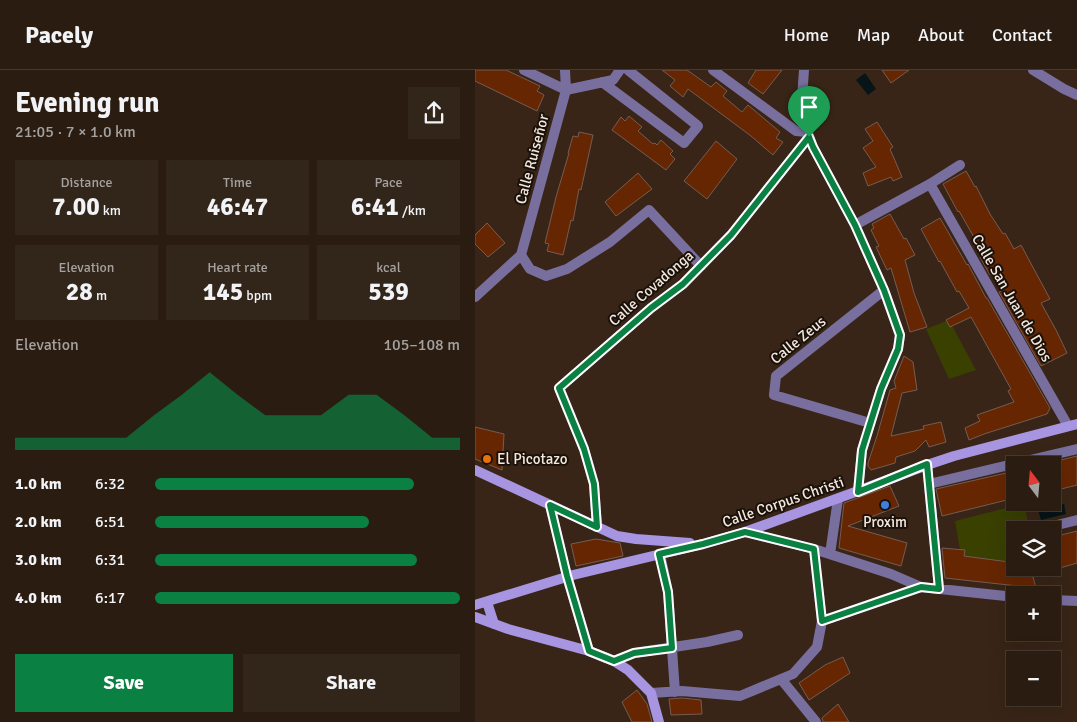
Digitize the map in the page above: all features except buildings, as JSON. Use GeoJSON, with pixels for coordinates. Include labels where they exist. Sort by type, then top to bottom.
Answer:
{"type":"FeatureCollection","features":[{"type":"Feature","properties":{"kind":"main road","name":"Calle Corpus Christi"},"geometry":{"type":"LineString","coordinates":[[475,605],[567,576],[703,544],[745,532],[858,492],[927,464],[1073,425]]}},
{"type":"Feature","properties":{"kind":"main road"},"geometry":{"type":"LineString","coordinates":[[475,470],[617,536],[636,540],[703,544]]}},
{"type":"Feature","properties":{"kind":"main road"},"geometry":{"type":"LineString","coordinates":[[636,540],[640,558]]}},
{"type":"Feature","properties":{"kind":"main road"},"geometry":{"type":"LineString","coordinates":[[487,602],[494,624]]}},
{"type":"Feature","properties":{"kind":"main road"},"geometry":{"type":"LineString","coordinates":[[475,617],[589,651],[614,661],[628,670],[651,693],[659,722]]}},
{"type":"Feature","properties":{"kind":"street"},"geometry":{"type":"LineString","coordinates":[[524,70],[566,90],[613,80],[620,70]]}},
{"type":"Feature","properties":{"kind":"street","name":"Calle Ruiseñor"},"geometry":{"type":"LineString","coordinates":[[521,255],[566,90],[565,70]]}},
{"type":"Feature","properties":{"kind":"street"},"geometry":{"type":"LineString","coordinates":[[602,82],[683,143],[698,126],[628,70]]}},
{"type":"Feature","properties":{"kind":"street"},"geometry":{"type":"LineString","coordinates":[[713,70],[796,131],[808,134]]}},
{"type":"Feature","properties":{"kind":"street"},"geometry":{"type":"LineString","coordinates":[[804,70],[803,110],[808,134],[813,147],[855,225],[884,290],[900,335],[898,349],[881,389],[862,450],[858,492]]}},
{"type":"Feature","properties":{"kind":"street"},"geometry":{"type":"LineString","coordinates":[[1033,70],[1077,95]]}},
{"type":"Feature","properties":{"kind":"street","name":"Calle Covadonga"},"geometry":{"type":"LineString","coordinates":[[597,527],[594,484],[584,449],[559,388],[651,308],[683,284],[701,266],[731,235],[808,134]]}},
{"type":"Feature","properties":{"kind":"street"},"geometry":{"type":"LineString","coordinates":[[855,225],[930,184],[960,165]]}},
{"type":"Feature","properties":{"kind":"street","name":"Calle San Juan de Dios"},"geometry":{"type":"LineString","coordinates":[[930,184],[1073,425]]}},
{"type":"Feature","properties":{"kind":"street"},"geometry":{"type":"LineString","coordinates":[[475,297],[521,255],[530,269],[547,276],[567,269],[610,242],[649,210],[701,266]]}},
{"type":"Feature","properties":{"kind":"street","name":"Calle Zeus"},"geometry":{"type":"LineString","coordinates":[[871,423],[774,395],[776,376],[884,290]]}},
{"type":"Feature","properties":{"kind":"street"},"geometry":{"type":"LineString","coordinates":[[929,484],[1077,449]]}},
{"type":"Feature","properties":{"kind":"street"},"geometry":{"type":"LineString","coordinates":[[927,464],[939,589]]}},
{"type":"Feature","properties":{"kind":"street"},"geometry":{"type":"LineString","coordinates":[[830,554],[838,498]]}},
{"type":"Feature","properties":{"kind":"street"},"geometry":{"type":"LineString","coordinates":[[550,505],[567,576],[589,651]]}},
{"type":"Feature","properties":{"kind":"street"},"geometry":{"type":"LineString","coordinates":[[1061,524],[1077,520]]}},
{"type":"Feature","properties":{"kind":"street"},"geometry":{"type":"LineString","coordinates":[[745,532],[830,554],[891,574],[921,587],[1006,596]]}},
{"type":"Feature","properties":{"kind":"street"},"geometry":{"type":"LineString","coordinates":[[651,693],[682,691],[740,696],[793,674],[817,647],[822,621],[814,549]]}},
{"type":"Feature","properties":{"kind":"street"},"geometry":{"type":"LineString","coordinates":[[659,554],[668,592],[675,692]]}},
{"type":"Feature","properties":{"kind":"street"},"geometry":{"type":"LineString","coordinates":[[822,621],[921,587]]}},
{"type":"Feature","properties":{"kind":"street"},"geometry":{"type":"LineString","coordinates":[[1061,600],[1077,600]]}},
{"type":"Feature","properties":{"kind":"street"},"geometry":{"type":"LineString","coordinates":[[614,661],[634,653],[707,642],[738,635]]}},
{"type":"Feature","properties":{"kind":"street"},"geometry":{"type":"LineString","coordinates":[[781,679],[816,722]]}},
{"type":"Feature","properties":{"kind":"green space"},"geometry":{"type":"Polygon","coordinates":[[[949,320],[976,370],[949,379],[926,329],[949,320]]]}},
{"type":"Feature","properties":{"kind":"green space"},"geometry":{"type":"Polygon","coordinates":[[[1006,508],[1006,511],[1026,511],[1028,521],[1006,521],[1006,562],[964,556],[960,550],[955,521],[1006,508]]]}},
{"type":"Feature","properties":{"kind":"shaded area"},"geometry":{"type":"Polygon","coordinates":[[[865,73],[876,89],[868,95],[856,80],[865,73]]]}},
{"type":"Feature","properties":{"kind":"shaded area"},"geometry":{"type":"Polygon","coordinates":[[[1064,504],[1066,514],[1041,520],[1038,511],[1061,511],[1061,505],[1064,504]]]}},
{"type":"Feature","properties":{"kind":"place","name":"El Picotazo"},"geometry":{"type":"Point","coordinates":[487,459]}},
{"type":"Feature","properties":{"kind":"place","name":"Proxim"},"geometry":{"type":"Point","coordinates":[885,505]}},
{"type":"Feature","properties":{"kind":"route"},"geometry":{"type":"LineString","coordinates":[[809,137],[855,225],[884,290],[900,335],[898,349],[881,389],[862,450],[858,492],[927,464],[939,589],[921,587],[822,621],[814,549],[745,532],[659,554],[668,592],[672,648],[634,653],[614,661],[589,651],[567,576],[550,505],[597,527],[594,484],[584,449],[559,388],[651,308],[683,284],[731,235],[809,137]]}}]}
